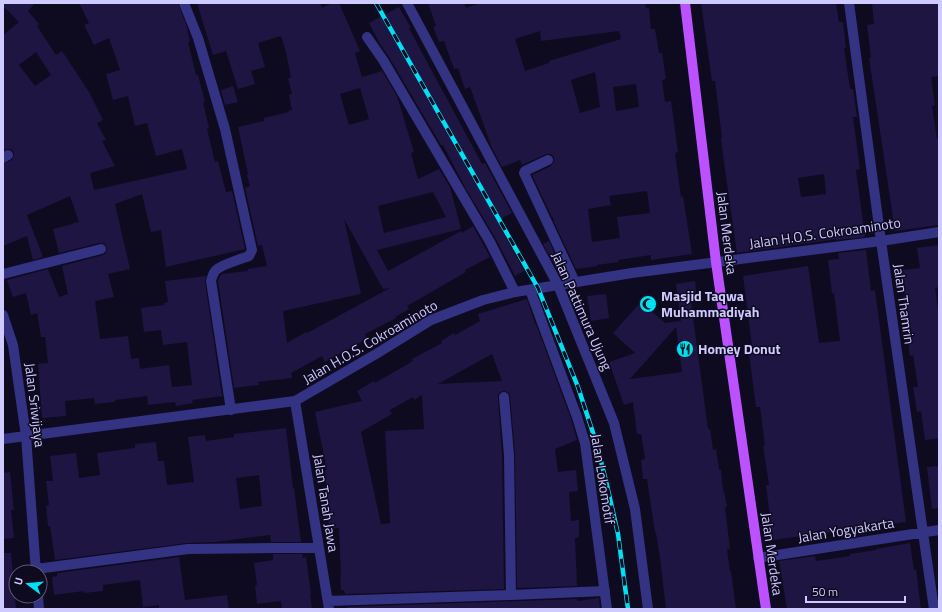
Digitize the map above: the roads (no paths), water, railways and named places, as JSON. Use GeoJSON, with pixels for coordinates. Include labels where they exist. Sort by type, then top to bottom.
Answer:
{"type":"FeatureCollection","features":[{"type":"Feature","properties":{"kind":"main road","name":"Jalan Merdeka"},"geometry":{"type":"LineString","coordinates":[[684,3],[716,262],[766,609]]}},
{"type":"Feature","properties":{"kind":"street"},"geometry":{"type":"LineString","coordinates":[[184,3],[198,38],[225,129],[252,250],[250,256],[216,270],[211,281],[231,410]]}},
{"type":"Feature","properties":{"kind":"street","name":"Jalan Pattimura Ujung"},"geometry":{"type":"LineString","coordinates":[[407,3],[558,285],[614,423],[635,509],[648,609]]}},
{"type":"Feature","properties":{"kind":"street","name":"Jalan Thamrin"},"geometry":{"type":"LineString","coordinates":[[849,3],[881,240],[934,609]]}},
{"type":"Feature","properties":{"kind":"street"},"geometry":{"type":"LineString","coordinates":[[366,37],[383,60],[490,242],[515,292]]}},
{"type":"Feature","properties":{"kind":"street"},"geometry":{"type":"LineString","coordinates":[[548,160],[525,171],[524,173],[575,282]]}},
{"type":"Feature","properties":{"kind":"street","name":"Jalan H.O.S. Cokroaminoto"},"geometry":{"type":"LineString","coordinates":[[3,439],[296,402],[432,320],[483,300],[515,292],[632,273],[939,232]]}},
{"type":"Feature","properties":{"kind":"street"},"geometry":{"type":"LineString","coordinates":[[3,274],[101,249]]}},
{"type":"Feature","properties":{"kind":"street","name":"Jalan Lokomotif"},"geometry":{"type":"LineString","coordinates":[[530,290],[577,417],[585,443],[607,609]]}},
{"type":"Feature","properties":{"kind":"street","name":"Jalan Sriwijaya"},"geometry":{"type":"LineString","coordinates":[[3,315],[13,345],[26,436],[35,564]]}},
{"type":"Feature","properties":{"kind":"street"},"geometry":{"type":"LineString","coordinates":[[504,397],[509,455],[511,595]]}},
{"type":"Feature","properties":{"kind":"street","name":"Jalan Tanah Jawa"},"geometry":{"type":"LineString","coordinates":[[296,402],[329,605]]}},
{"type":"Feature","properties":{"kind":"street","name":"Jalan Yogyakarta"},"geometry":{"type":"LineString","coordinates":[[758,558],[939,530]]}},
{"type":"Feature","properties":{"kind":"street"},"geometry":{"type":"LineString","coordinates":[[48,569],[188,549],[319,548]]}},
{"type":"Feature","properties":{"kind":"street"},"geometry":{"type":"LineString","coordinates":[[329,605],[605,591]]}},
{"type":"Feature","properties":{"kind":"railway"},"geometry":{"type":"LineString","coordinates":[[376,3],[538,288],[578,387],[596,442],[618,534],[628,609]]}},
{"type":"Feature","properties":{"kind":"place","name":"Masjid Taqwa Muhammadiyah"},"geometry":{"type":"Point","coordinates":[648,304]}},
{"type":"Feature","properties":{"kind":"place","name":"Homey Donut"},"geometry":{"type":"Point","coordinates":[685,349]}}]}
